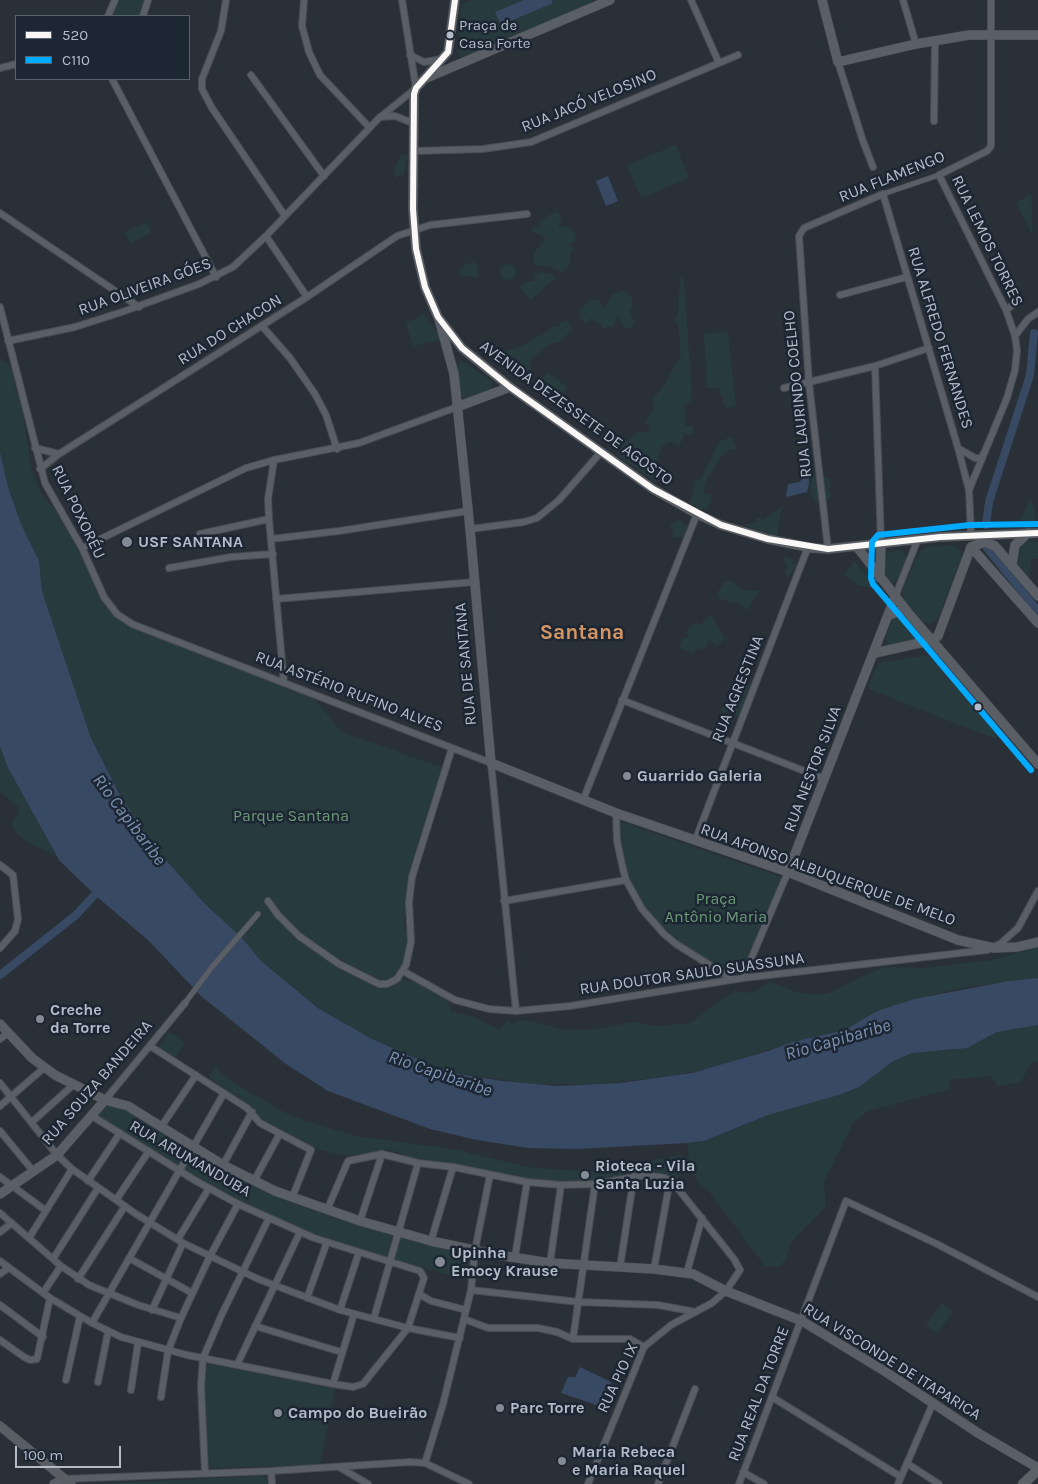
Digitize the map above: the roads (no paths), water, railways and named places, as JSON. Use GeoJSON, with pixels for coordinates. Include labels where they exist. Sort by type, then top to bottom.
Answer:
{"type":"FeatureCollection","features":[{"type":"Feature","properties":{"kind":"main road"},"geometry":{"type":"LineString","coordinates":[[416,88],[450,49],[457,1]]}},
{"type":"Feature","properties":{"kind":"main road","name":"AVENIDA DEZESSETE DE AGOSTO"},"geometry":{"type":"LineString","coordinates":[[416,88],[413,123],[415,151],[414,229],[421,272],[438,317],[462,348],[510,387],[653,489],[696,514],[768,539],[828,549],[971,534],[1038,533]]}},
{"type":"Feature","properties":{"kind":"main road"},"geometry":{"type":"LineString","coordinates":[[880,578],[881,543]]}},
{"type":"Feature","properties":{"kind":"main road"},"geometry":{"type":"LineString","coordinates":[[857,547],[905,609],[1038,764]]}},
{"type":"Feature","properties":{"kind":"main road"},"geometry":{"type":"LineString","coordinates":[[874,653],[933,640],[938,636],[974,550]]}},
{"type":"Feature","properties":{"kind":"main road"},"geometry":{"type":"LineString","coordinates":[[889,615],[905,609]]}},
{"type":"Feature","properties":{"kind":"main road"},"geometry":{"type":"LineString","coordinates":[[921,627],[935,627],[942,623]]}},
{"type":"Feature","properties":{"kind":"main road"},"geometry":{"type":"LineString","coordinates":[[0,1426],[68,1481]]}},
{"type":"Feature","properties":{"kind":"main road"},"geometry":{"type":"LineString","coordinates":[[1023,1484],[1038,1469]]}},
{"type":"Feature","properties":{"kind":"street"},"geometry":{"type":"LineString","coordinates":[[108,15],[115,0]]}},
{"type":"Feature","properties":{"kind":"street"},"geometry":{"type":"LineString","coordinates":[[143,15],[148,0]]}},
{"type":"Feature","properties":{"kind":"street"},"geometry":{"type":"LineString","coordinates":[[226,0],[221,32],[202,78],[202,89],[212,108],[285,216]]}},
{"type":"Feature","properties":{"kind":"street"},"geometry":{"type":"LineString","coordinates":[[304,0],[302,26],[320,75],[369,127]]}},
{"type":"Feature","properties":{"kind":"street"},"geometry":{"type":"LineString","coordinates":[[402,0],[416,88]]}},
{"type":"Feature","properties":{"kind":"street"},"geometry":{"type":"LineString","coordinates":[[423,80],[598,2],[610,0]]}},
{"type":"Feature","properties":{"kind":"street"},"geometry":{"type":"LineString","coordinates":[[691,0],[719,63]]}},
{"type":"Feature","properties":{"kind":"street"},"geometry":{"type":"LineString","coordinates":[[822,0],[838,62],[862,141],[873,167]]}},
{"type":"Feature","properties":{"kind":"street"},"geometry":{"type":"LineString","coordinates":[[904,0],[916,44]]}},
{"type":"Feature","properties":{"kind":"street"},"geometry":{"type":"LineString","coordinates":[[990,35],[991,0]]}},
{"type":"Feature","properties":{"kind":"street"},"geometry":{"type":"LineString","coordinates":[[838,62],[916,44],[969,35],[1038,35]]}},
{"type":"Feature","properties":{"kind":"street","name":"RUA FLAMENGO"},"geometry":{"type":"LineString","coordinates":[[799,236],[804,228],[883,194],[939,175],[987,151],[992,140],[990,35]]}},
{"type":"Feature","properties":{"kind":"street"},"geometry":{"type":"LineString","coordinates":[[934,121],[935,41]]}},
{"type":"Feature","properties":{"kind":"street","name":"RUA JACÓ VELOSINO"},"geometry":{"type":"LineString","coordinates":[[415,151],[483,149],[531,142],[738,55]]}},
{"type":"Feature","properties":{"kind":"street"},"geometry":{"type":"LineString","coordinates":[[410,56],[424,62],[444,58]]}},
{"type":"Feature","properties":{"kind":"street"},"geometry":{"type":"LineString","coordinates":[[0,68],[15,64]]}},
{"type":"Feature","properties":{"kind":"street"},"geometry":{"type":"LineString","coordinates":[[252,75],[324,176]]}},
{"type":"Feature","properties":{"kind":"street"},"geometry":{"type":"LineString","coordinates":[[113,80],[216,277]]}},
{"type":"Feature","properties":{"kind":"street","name":"RUA OLIVEIRA GÓES"},"geometry":{"type":"LineString","coordinates":[[8,341],[75,327],[139,307],[216,277],[233,267],[266,236],[369,127],[416,88]]}},
{"type":"Feature","properties":{"kind":"street"},"geometry":{"type":"LineString","coordinates":[[379,118],[395,116],[413,123]]}},
{"type":"Feature","properties":{"kind":"street","name":"RUA LEMOS TORRES"},"geometry":{"type":"LineString","coordinates":[[939,175],[1006,310],[1015,336],[1017,351],[1015,370],[987,450],[969,490]]}},
{"type":"Feature","properties":{"kind":"street","name":"RUA ALFREDO FERNANDES"},"geometry":{"type":"LineString","coordinates":[[883,194],[969,490]]}},
{"type":"Feature","properties":{"kind":"street"},"geometry":{"type":"LineString","coordinates":[[0,213],[139,307]]}},
{"type":"Feature","properties":{"kind":"street","name":"RUA DO CHACON"},"geometry":{"type":"LineString","coordinates":[[40,469],[59,454],[307,297],[397,236],[430,225],[528,214]]}},
{"type":"Feature","properties":{"kind":"street"},"geometry":{"type":"LineString","coordinates":[[266,236],[307,297]]}},
{"type":"Feature","properties":{"kind":"street","name":"RUA LAURINDO COELHO"},"geometry":{"type":"LineString","coordinates":[[799,236],[809,383],[828,549]]}},
{"type":"Feature","properties":{"kind":"street"},"geometry":{"type":"LineString","coordinates":[[840,295],[907,277]]}},
{"type":"Feature","properties":{"kind":"street"},"geometry":{"type":"LineString","coordinates":[[1006,310],[1016,303]]}},
{"type":"Feature","properties":{"kind":"street","name":"RUA POXORÉU"},"geometry":{"type":"LineString","coordinates":[[0,307],[40,469],[51,495],[82,548],[109,605]]}},
{"type":"Feature","properties":{"kind":"street"},"geometry":{"type":"LineString","coordinates":[[1015,336],[1028,319],[1038,312]]}},
{"type":"Feature","properties":{"kind":"street","name":"RUA DE SANTANA"},"geometry":{"type":"LineString","coordinates":[[438,317],[448,348],[457,407],[516,1010]]}},
{"type":"Feature","properties":{"kind":"street"},"geometry":{"type":"LineString","coordinates":[[262,326],[315,394],[326,415],[337,449]]}},
{"type":"Feature","properties":{"kind":"street"},"geometry":{"type":"LineString","coordinates":[[784,388],[875,366],[929,348]]}},
{"type":"Feature","properties":{"kind":"street"},"geometry":{"type":"LineString","coordinates":[[875,366],[881,543]]}},
{"type":"Feature","properties":{"kind":"street"},"geometry":{"type":"LineString","coordinates":[[82,548],[246,468],[274,460],[337,449],[359,443],[510,387]]}},
{"type":"Feature","properties":{"kind":"street"},"geometry":{"type":"LineString","coordinates":[[35,448],[59,454]]}},
{"type":"Feature","properties":{"kind":"street"},"geometry":{"type":"LineString","coordinates":[[958,448],[975,458],[981,458],[987,450]]}},
{"type":"Feature","properties":{"kind":"street"},"geometry":{"type":"LineString","coordinates":[[470,529],[524,522],[537,518],[559,500],[601,452]]}},
{"type":"Feature","properties":{"kind":"street"},"geometry":{"type":"LineString","coordinates":[[274,460],[268,499],[268,519],[272,538],[284,683]]}},
{"type":"Feature","properties":{"kind":"street"},"geometry":{"type":"LineString","coordinates":[[969,490],[971,534],[974,550],[1038,623]]}},
{"type":"Feature","properties":{"kind":"street"},"geometry":{"type":"LineString","coordinates":[[272,538],[355,529],[468,511]]}},
{"type":"Feature","properties":{"kind":"street"},"geometry":{"type":"LineString","coordinates":[[583,800],[696,514]]}},
{"type":"Feature","properties":{"kind":"street"},"geometry":{"type":"LineString","coordinates":[[200,534],[268,519]]}},
{"type":"Feature","properties":{"kind":"street"},"geometry":{"type":"LineString","coordinates":[[1012,564],[1015,545],[1028,533]]}},
{"type":"Feature","properties":{"kind":"street"},"geometry":{"type":"LineString","coordinates":[[896,597],[918,539]]}},
{"type":"Feature","properties":{"kind":"street"},"geometry":{"type":"LineString","coordinates":[[974,550],[985,542],[995,546],[1038,596]]}},
{"type":"Feature","properties":{"kind":"street","name":"RUA AGRESTINA"},"geometry":{"type":"LineString","coordinates":[[695,841],[731,742],[808,547]]}},
{"type":"Feature","properties":{"kind":"street"},"geometry":{"type":"LineString","coordinates":[[169,568],[231,556],[273,554]]}},
{"type":"Feature","properties":{"kind":"street"},"geometry":{"type":"LineString","coordinates":[[276,599],[474,582]]}},
{"type":"Feature","properties":{"kind":"street","name":"RUA NESTOR SILVA"},"geometry":{"type":"LineString","coordinates":[[743,978],[788,872],[896,597]]}},
{"type":"Feature","properties":{"kind":"street","name":"RUA ASTÉRIO RUFINO ALVES"},"geometry":{"type":"LineString","coordinates":[[109,605],[117,614],[132,624],[583,800]]}},
{"type":"Feature","properties":{"kind":"street"},"geometry":{"type":"LineString","coordinates":[[622,700],[825,779]]}},
{"type":"Feature","properties":{"kind":"street"},"geometry":{"type":"LineString","coordinates":[[268,901],[278,915],[311,946],[338,964],[372,982],[392,982],[403,971],[411,942],[410,902],[412,877],[452,748]]}},
{"type":"Feature","properties":{"kind":"street","name":"RUA AFONSO ALBUQUERQUE DE MELO"},"geometry":{"type":"LineString","coordinates":[[583,800],[695,841],[788,872],[942,934],[994,948],[1018,947],[1038,942]]}},
{"type":"Feature","properties":{"kind":"street"},"geometry":{"type":"LineString","coordinates":[[616,813],[617,841],[626,880],[642,909],[664,934],[732,980]]}},
{"type":"Feature","properties":{"kind":"street"},"geometry":{"type":"LineString","coordinates":[[0,864],[13,875],[18,919],[15,931],[0,948]]}},
{"type":"Feature","properties":{"kind":"street"},"geometry":{"type":"LineString","coordinates":[[504,901],[626,880]]}},
{"type":"Feature","properties":{"kind":"street"},"geometry":{"type":"LineString","coordinates":[[994,948],[1018,928],[1038,891]]}},
{"type":"Feature","properties":{"kind":"street"},"geometry":{"type":"LineString","coordinates":[[185,1003],[212,967],[258,914]]}},
{"type":"Feature","properties":{"kind":"street","name":"RUA DOUTOR SAULO SUASSUNA"},"geometry":{"type":"LineString","coordinates":[[403,971],[455,1000],[489,1009],[516,1010],[598,1002],[743,978],[994,948]]}},
{"type":"Feature","properties":{"kind":"street","name":"RUA SOUZA BANDEIRA"},"geometry":{"type":"LineString","coordinates":[[0,1194],[57,1155],[92,1116],[185,1003]]}},
{"type":"Feature","properties":{"kind":"street","name":"RUA VISCONDE DE ITAPARICA"},"geometry":{"type":"LineString","coordinates":[[0,1024],[4,1036],[44,1068],[73,1085],[105,1100],[124,1104],[223,1165],[292,1198],[397,1232],[475,1250],[550,1263],[654,1268],[688,1272],[726,1291],[802,1321],[990,1441],[1038,1469]]}},
{"type":"Feature","properties":{"kind":"street"},"geometry":{"type":"LineString","coordinates":[[150,1046],[252,1112],[260,1123],[279,1135],[311,1150],[292,1198]]}},
{"type":"Feature","properties":{"kind":"street"},"geometry":{"type":"LineString","coordinates":[[0,1106],[44,1068]]}},
{"type":"Feature","properties":{"kind":"street"},"geometry":{"type":"LineString","coordinates":[[161,1127],[196,1075]]}},
{"type":"Feature","properties":{"kind":"street"},"geometry":{"type":"LineString","coordinates":[[0,1083],[57,1155],[72,1169],[150,1223],[180,1241],[274,1286],[340,1310],[408,1328],[460,1338]]}},
{"type":"Feature","properties":{"kind":"street"},"geometry":{"type":"LineString","coordinates":[[32,1122],[73,1085]]}},
{"type":"Feature","properties":{"kind":"street"},"geometry":{"type":"LineString","coordinates":[[92,1323],[224,1093]]}},
{"type":"Feature","properties":{"kind":"street"},"geometry":{"type":"LineString","coordinates":[[223,1165],[252,1112]]}},
{"type":"Feature","properties":{"kind":"street","name":"RUA ARUMANDUBA"},"geometry":{"type":"LineString","coordinates":[[92,1116],[238,1204],[327,1242],[420,1271],[424,1278],[408,1328]]}},
{"type":"Feature","properties":{"kind":"street"},"geometry":{"type":"LineString","coordinates":[[0,1131],[34,1172]]}},
{"type":"Feature","properties":{"kind":"street"},"geometry":{"type":"LineString","coordinates":[[88,1181],[120,1133]]}},
{"type":"Feature","properties":{"kind":"street"},"geometry":{"type":"LineString","coordinates":[[254,1181],[279,1135]]}},
{"type":"Feature","properties":{"kind":"street"},"geometry":{"type":"LineString","coordinates":[[116,1200],[149,1151]]}},
{"type":"Feature","properties":{"kind":"street"},"geometry":{"type":"LineString","coordinates":[[360,1221],[382,1154]]}},
{"type":"Feature","properties":{"kind":"street"},"geometry":{"type":"LineString","coordinates":[[327,1210],[348,1161],[382,1154],[418,1163],[452,1167],[526,1182],[561,1185],[595,1184],[634,1176],[656,1176],[670,1180],[734,1259],[740,1270],[726,1291]]}},
{"type":"Feature","properties":{"kind":"street"},"geometry":{"type":"LineString","coordinates":[[374,1318],[418,1163]]}},
{"type":"Feature","properties":{"kind":"street"},"geometry":{"type":"LineString","coordinates":[[432,1241],[452,1167]]}},
{"type":"Feature","properties":{"kind":"street"},"geometry":{"type":"LineString","coordinates":[[29,1238],[72,1169]]}},
{"type":"Feature","properties":{"kind":"street"},"geometry":{"type":"LineString","coordinates":[[425,1463],[460,1338],[471,1290],[475,1250],[490,1175]]}},
{"type":"Feature","properties":{"kind":"street"},"geometry":{"type":"LineString","coordinates":[[620,1267],[634,1176]]}},
{"type":"Feature","properties":{"kind":"street"},"geometry":{"type":"LineString","coordinates":[[0,1177],[46,1210]]}},
{"type":"Feature","properties":{"kind":"street"},"geometry":{"type":"LineString","coordinates":[[654,1268],[670,1180]]}},
{"type":"Feature","properties":{"kind":"street"},"geometry":{"type":"LineString","coordinates":[[515,1257],[526,1182]]}},
{"type":"Feature","properties":{"kind":"street"},"geometry":{"type":"LineString","coordinates":[[573,1339],[595,1184]]}},
{"type":"Feature","properties":{"kind":"street"},"geometry":{"type":"LineString","coordinates":[[550,1263],[561,1185]]}},
{"type":"Feature","properties":{"kind":"street"},"geometry":{"type":"LineString","coordinates":[[53,1259],[98,1188]]}},
{"type":"Feature","properties":{"kind":"street"},"geometry":{"type":"LineString","coordinates":[[152,1310],[180,1241],[209,1188]]}},
{"type":"Feature","properties":{"kind":"street","name":"RUA REAL DA TORRE"},"geometry":{"type":"LineString","coordinates":[[739,1484],[846,1201],[937,1244],[1038,1297]]}},
{"type":"Feature","properties":{"kind":"street"},"geometry":{"type":"LineString","coordinates":[[161,1397],[168,1351],[192,1293],[238,1204]]}},
{"type":"Feature","properties":{"kind":"street"},"geometry":{"type":"LineString","coordinates":[[78,1279],[125,1206]]}},
{"type":"Feature","properties":{"kind":"street"},"geometry":{"type":"LineString","coordinates":[[0,1213],[78,1279],[108,1294],[152,1310],[182,1318]]}},
{"type":"Feature","properties":{"kind":"street"},"geometry":{"type":"LineString","coordinates":[[205,1473],[201,1386],[203,1358],[269,1218]]}},
{"type":"Feature","properties":{"kind":"street"},"geometry":{"type":"LineString","coordinates":[[688,1272],[702,1218]]}},
{"type":"Feature","properties":{"kind":"street"},"geometry":{"type":"LineString","coordinates":[[0,1232],[12,1223]]}},
{"type":"Feature","properties":{"kind":"street"},"geometry":{"type":"LineString","coordinates":[[237,1365],[300,1232]]}},
{"type":"Feature","properties":{"kind":"street"},"geometry":{"type":"LineString","coordinates":[[307,1298],[327,1242]]}},
{"type":"Feature","properties":{"kind":"street"},"geometry":{"type":"LineString","coordinates":[[340,1310],[359,1252]]}},
{"type":"Feature","properties":{"kind":"street"},"geometry":{"type":"LineString","coordinates":[[129,1258],[192,1293]]}},
{"type":"Feature","properties":{"kind":"street"},"geometry":{"type":"LineString","coordinates":[[0,1261],[50,1298],[108,1332],[168,1351],[333,1384],[353,1387],[363,1384],[408,1328]]}},
{"type":"Feature","properties":{"kind":"street"},"geometry":{"type":"LineString","coordinates":[[43,1293],[61,1266]]}},
{"type":"Feature","properties":{"kind":"street"},"geometry":{"type":"LineString","coordinates":[[0,1274],[8,1268]]}},
{"type":"Feature","properties":{"kind":"street"},"geometry":{"type":"LineString","coordinates":[[471,1290],[579,1302],[658,1305],[696,1312]]}},
{"type":"Feature","properties":{"kind":"street","name":"RUA PIO IX"},"geometry":{"type":"LineString","coordinates":[[588,1484],[644,1347],[671,1325],[696,1312],[726,1291]]}},
{"type":"Feature","properties":{"kind":"street"},"geometry":{"type":"LineString","coordinates":[[419,1294],[431,1301],[466,1310]]}},
{"type":"Feature","properties":{"kind":"street"},"geometry":{"type":"LineString","coordinates":[[0,1340],[24,1357],[30,1360],[37,1359],[50,1298]]}},
{"type":"Feature","properties":{"kind":"street"},"geometry":{"type":"LineString","coordinates":[[0,1305],[43,1337]]}},
{"type":"Feature","properties":{"kind":"street"},"geometry":{"type":"LineString","coordinates":[[333,1384],[354,1314]]}},
{"type":"Feature","properties":{"kind":"street"},"geometry":{"type":"LineString","coordinates":[[66,1380],[80,1316]]}},
{"type":"Feature","properties":{"kind":"street"},"geometry":{"type":"LineString","coordinates":[[464,1319],[488,1328],[538,1328],[557,1332],[573,1339],[630,1339],[644,1347]]}},
{"type":"Feature","properties":{"kind":"street"},"geometry":{"type":"LineString","coordinates":[[255,1326],[342,1352]]}},
{"type":"Feature","properties":{"kind":"street"},"geometry":{"type":"LineString","coordinates":[[98,1382],[108,1332]]}},
{"type":"Feature","properties":{"kind":"street"},"geometry":{"type":"LineString","coordinates":[[131,1390],[138,1343]]}},
{"type":"Feature","properties":{"kind":"street"},"geometry":{"type":"LineString","coordinates":[[658,1484],[694,1388]]}},
{"type":"Feature","properties":{"kind":"street"},"geometry":{"type":"LineString","coordinates":[[772,1397],[901,1477]]}},
{"type":"Feature","properties":{"kind":"street"},"geometry":{"type":"LineString","coordinates":[[898,1484],[933,1403]]}},
{"type":"Feature","properties":{"kind":"street"},"geometry":{"type":"LineString","coordinates":[[54,1484],[68,1481],[205,1473],[270,1471],[387,1463],[425,1463],[468,1484]]}},
{"type":"Feature","properties":{"kind":"street"},"geometry":{"type":"LineString","coordinates":[[908,1464],[939,1484]]}},
{"type":"Feature","properties":{"kind":"street"},"geometry":{"type":"LineString","coordinates":[[339,1467],[368,1484]]}},
{"type":"Feature","properties":{"kind":"street"},"geometry":{"type":"LineString","coordinates":[[270,1471],[272,1484]]}},
{"type":"Feature","properties":{"kind":"street"},"geometry":{"type":"LineString","coordinates":[[743,1472],[764,1484]]}},
{"type":"Feature","properties":{"kind":"water"},"geometry":{"type":"Polygon","coordinates":[[[524,0],[552,0],[553,3],[501,25],[495,12],[524,0]]]}},
{"type":"Feature","properties":{"kind":"water"},"geometry":{"type":"Polygon","coordinates":[[[608,176],[618,201],[606,206],[596,181],[608,176]]]}},
{"type":"Feature","properties":{"kind":"water","name":"Rio Capibaribe"},"geometry":{"type":"Polygon","coordinates":[[[0,452],[8,487],[21,524],[39,561],[42,591],[91,738],[121,797],[158,851],[204,903],[243,939],[261,961],[318,1008],[372,1039],[431,1065],[459,1074],[502,1081],[558,1086],[620,1083],[692,1073],[792,1042],[845,1030],[877,1011],[914,999],[1009,981],[1038,978],[1038,1025],[997,1032],[967,1048],[912,1053],[892,1062],[859,1087],[839,1095],[768,1115],[704,1141],[687,1143],[577,1149],[528,1148],[477,1140],[430,1129],[328,1091],[286,1064],[201,996],[149,941],[95,895],[59,860],[7,766],[0,746],[0,452]]]}},
{"type":"Feature","properties":{"kind":"water"},"geometry":{"type":"Polygon","coordinates":[[[805,459],[810,464],[807,492],[786,497],[788,484],[799,482],[803,479],[799,468],[805,459]]]}},
{"type":"Feature","properties":{"kind":"water"},"geometry":{"type":"Polygon","coordinates":[[[580,1367],[611,1382],[600,1406],[561,1393],[568,1377],[575,1377],[580,1367]]]}},
{"type":"Feature","properties":{"kind":"waterway"},"geometry":{"type":"LineString","coordinates":[[986,525],[989,502],[1030,375],[1034,333]]}},
{"type":"Feature","properties":{"kind":"waterway"},"geometry":{"type":"LineString","coordinates":[[987,548],[1038,611]]}},
{"type":"Feature","properties":{"kind":"waterway"},"geometry":{"type":"LineString","coordinates":[[0,975],[76,915],[101,888]]}},
{"type":"Feature","properties":{"kind":"place","name":"Praça de Casa Forte"},"geometry":{"type":"Point","coordinates":[450,35]}},
{"type":"Feature","properties":{"kind":"place","name":"USF SANTANA"},"geometry":{"type":"Point","coordinates":[127,542]}},
{"type":"Feature","properties":{"kind":"place","name":"Guarrido Galeria"},"geometry":{"type":"Point","coordinates":[627,776]}},
{"type":"Feature","properties":{"kind":"place","name":"Creche da Torre"},"geometry":{"type":"Point","coordinates":[40,1019]}},
{"type":"Feature","properties":{"kind":"place","name":"Rioteca - Vila Santa Luzia"},"geometry":{"type":"Point","coordinates":[585,1175]}},
{"type":"Feature","properties":{"kind":"place","name":"Upinha Emocy Krause"},"geometry":{"type":"Point","coordinates":[440,1262]}},
{"type":"Feature","properties":{"kind":"place","name":"Parc Torre"},"geometry":{"type":"Point","coordinates":[500,1408]}},
{"type":"Feature","properties":{"kind":"place","name":"Campo do Bueirão"},"geometry":{"type":"Point","coordinates":[278,1413]}},
{"type":"Feature","properties":{"kind":"place","name":"Maria Rebeca e Maria Raquel"},"geometry":{"type":"Point","coordinates":[562,1461]}},
{"type":"Feature","properties":{"kind":"district","name":"Santana"},"geometry":{"type":"Point","coordinates":[582,633]}},
{"type":"Feature","properties":{"kind":"park label","name":"Parque Santana"},"geometry":{"type":"Point","coordinates":[291,816]}},
{"type":"Feature","properties":{"kind":"park label","name":"Praça Antônio Maria"},"geometry":{"type":"Point","coordinates":[716,908]}}]}
